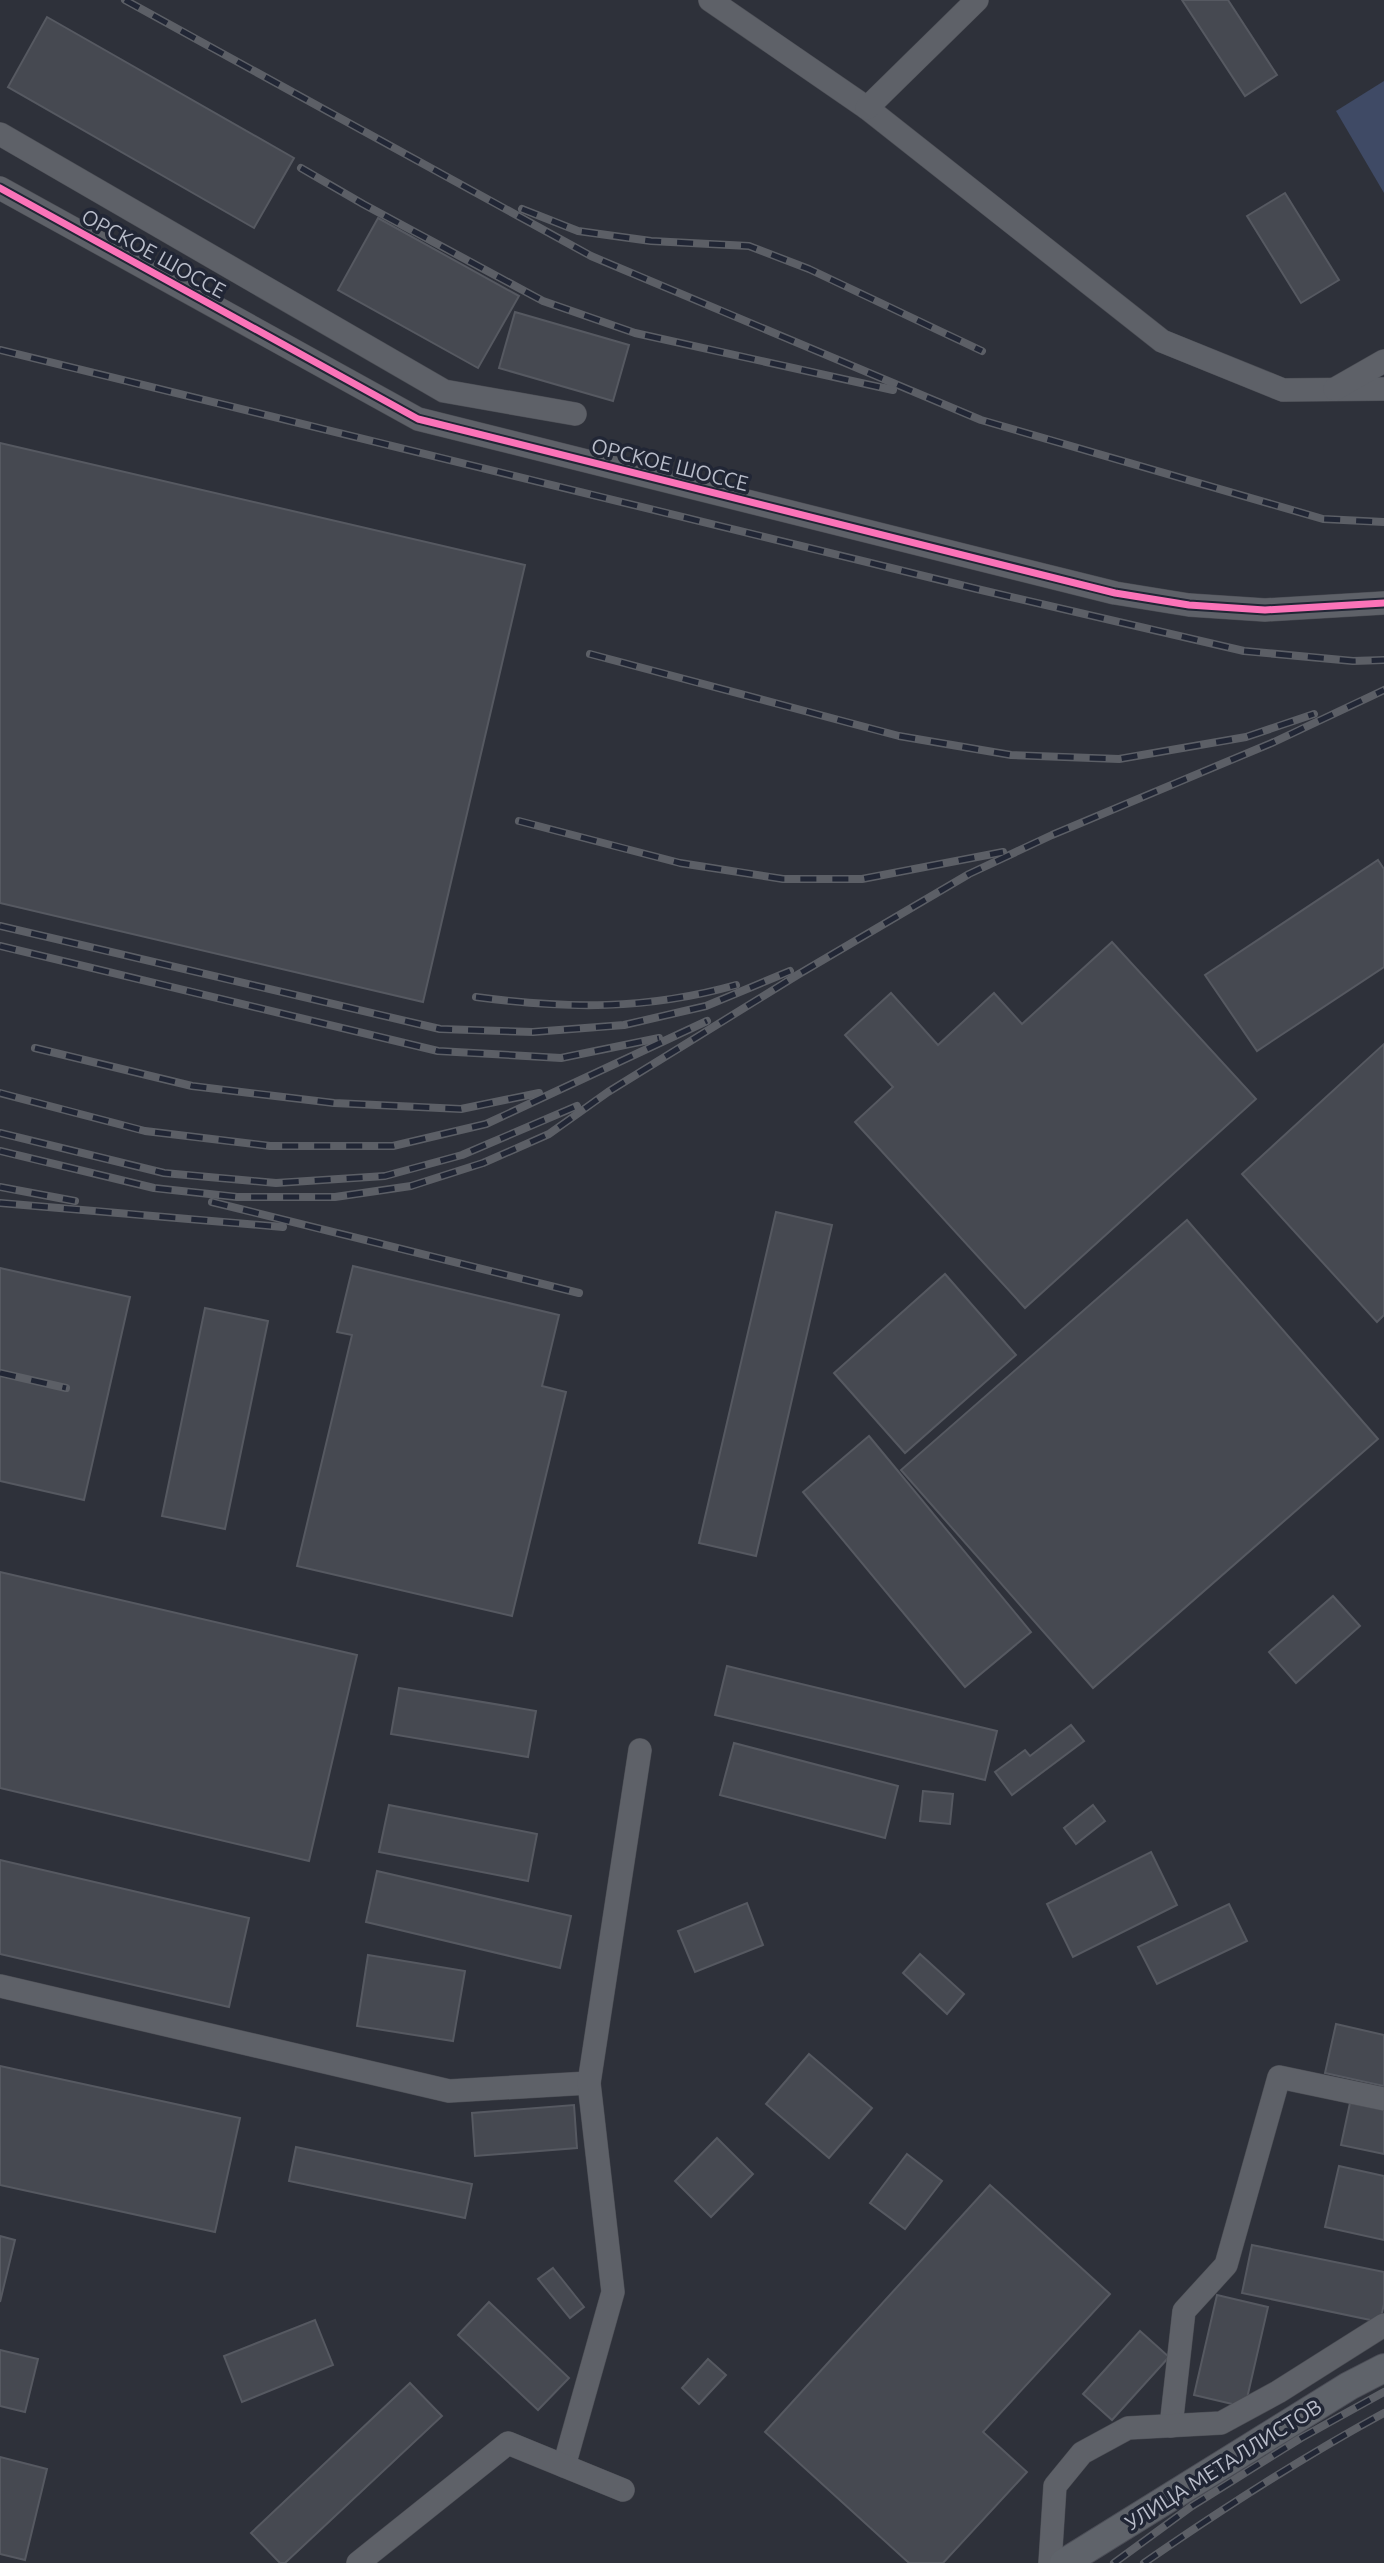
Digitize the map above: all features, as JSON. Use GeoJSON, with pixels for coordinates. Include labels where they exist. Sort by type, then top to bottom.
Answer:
{"type":"FeatureCollection","features":[{"type":"Feature","properties":{"kind":"main road","name":"УЛИЦА МЕТАЛЛИСТОВ"},"geometry":{"type":"LineString","coordinates":[[1065,2563],[1349,2386],[1384,2368]]}},
{"type":"Feature","properties":{"kind":"street"},"geometry":{"type":"LineString","coordinates":[[710,0],[867,108],[1162,341],[1283,390],[1384,389]]}},
{"type":"Feature","properties":{"kind":"street"},"geometry":{"type":"LineString","coordinates":[[867,108],[977,0]]}},
{"type":"Feature","properties":{"kind":"street"},"geometry":{"type":"LineString","coordinates":[[0,134],[444,391],[575,414]]}},
{"type":"Feature","properties":{"kind":"street","name":"ОРСКОЕ ШОССЕ"},"geometry":{"type":"LineString","coordinates":[[0,188],[418,419],[1115,593],[1189,605],[1265,610],[1384,603]]}},
{"type":"Feature","properties":{"kind":"street"},"geometry":{"type":"LineString","coordinates":[[1332,391],[1384,361]]}},
{"type":"Feature","properties":{"kind":"street"},"geometry":{"type":"LineString","coordinates":[[564,2466],[613,2292],[589,2083],[640,1750]]}},
{"type":"Feature","properties":{"kind":"street"},"geometry":{"type":"LineString","coordinates":[[0,1986],[449,2091],[589,2083]]}},
{"type":"Feature","properties":{"kind":"street"},"geometry":{"type":"LineString","coordinates":[[1171,2426],[1184,2311],[1226,2265],[1279,2077],[1384,2099]]}},
{"type":"Feature","properties":{"kind":"street"},"geometry":{"type":"LineString","coordinates":[[1050,2563],[1055,2486],[1082,2453],[1128,2428],[1222,2423],[1278,2392],[1384,2325]]}},
{"type":"Feature","properties":{"kind":"street"},"geometry":{"type":"LineString","coordinates":[[358,2563],[508,2443],[623,2490]]}},
{"type":"Feature","properties":{"kind":"water"},"geometry":{"type":"Polygon","coordinates":[[[1384,81],[1384,193],[1336,111],[1384,81]]]}},
{"type":"Feature","properties":{"kind":"building"},"geometry":{"type":"Polygon","coordinates":[[[1182,0],[1228,0],[1277,75],[1245,96],[1182,0]]]}},
{"type":"Feature","properties":{"kind":"building"},"geometry":{"type":"Polygon","coordinates":[[[47,17],[294,158],[254,228],[8,87],[47,17]]]}},
{"type":"Feature","properties":{"kind":"building"},"geometry":{"type":"Polygon","coordinates":[[[1285,193],[1339,280],[1301,303],[1247,216],[1285,193]]]}},
{"type":"Feature","properties":{"kind":"building"},"geometry":{"type":"Polygon","coordinates":[[[378,218],[519,296],[478,368],[338,290],[378,218]]]}},
{"type":"Feature","properties":{"kind":"building"},"geometry":{"type":"Polygon","coordinates":[[[515,312],[629,345],[613,401],[499,368],[515,312]]]}},
{"type":"Feature","properties":{"kind":"building"},"geometry":{"type":"Polygon","coordinates":[[[0,443],[525,565],[423,1002],[0,903],[0,443]]]}},
{"type":"Feature","properties":{"kind":"building"},"geometry":{"type":"Polygon","coordinates":[[[1378,860],[1384,869],[1384,967],[1257,1051],[1205,975],[1378,860]]]}},
{"type":"Feature","properties":{"kind":"building"},"geometry":{"type":"Polygon","coordinates":[[[1112,942],[1256,1099],[1025,1308],[855,1122],[893,1087],[845,1035],[891,993],[938,1045],[994,993],[1022,1024],[1112,942]]]}},
{"type":"Feature","properties":{"kind":"building"},"geometry":{"type":"Polygon","coordinates":[[[1384,1044],[1384,1315],[1377,1322],[1242,1174],[1384,1044]]]}},
{"type":"Feature","properties":{"kind":"building"},"geometry":{"type":"Polygon","coordinates":[[[776,1212],[832,1225],[756,1556],[699,1543],[776,1212]]]}},
{"type":"Feature","properties":{"kind":"building"},"geometry":{"type":"Polygon","coordinates":[[[1187,1220],[1378,1439],[1093,1688],[901,1470],[1187,1220]]]}},
{"type":"Feature","properties":{"kind":"building"},"geometry":{"type":"Polygon","coordinates":[[[353,1266],[559,1315],[542,1386],[566,1392],[512,1616],[297,1566],[352,1335],[337,1332],[353,1266]]]}},
{"type":"Feature","properties":{"kind":"building"},"geometry":{"type":"Polygon","coordinates":[[[0,1268],[130,1297],[84,1500],[0,1481],[0,1268]]]}},
{"type":"Feature","properties":{"kind":"building"},"geometry":{"type":"Polygon","coordinates":[[[945,1274],[1016,1355],[905,1453],[834,1373],[945,1274]]]}},
{"type":"Feature","properties":{"kind":"building"},"geometry":{"type":"Polygon","coordinates":[[[205,1308],[268,1321],[225,1529],[162,1516],[205,1308]]]}},
{"type":"Feature","properties":{"kind":"building"},"geometry":{"type":"Polygon","coordinates":[[[869,1436],[1031,1632],[965,1687],[803,1492],[869,1436]]]}},
{"type":"Feature","properties":{"kind":"building"},"geometry":{"type":"Polygon","coordinates":[[[0,1572],[357,1655],[309,1861],[0,1788],[0,1572]]]}},
{"type":"Feature","properties":{"kind":"building"},"geometry":{"type":"Polygon","coordinates":[[[1333,1596],[1360,1626],[1296,1683],[1269,1652],[1333,1596]]]}},
{"type":"Feature","properties":{"kind":"building"},"geometry":{"type":"Polygon","coordinates":[[[727,1666],[997,1731],[985,1780],[715,1715],[727,1666]]]}},
{"type":"Feature","properties":{"kind":"building"},"geometry":{"type":"Polygon","coordinates":[[[399,1688],[536,1711],[528,1757],[391,1734],[399,1688]]]}},
{"type":"Feature","properties":{"kind":"building"},"geometry":{"type":"Polygon","coordinates":[[[1071,1725],[1084,1741],[1012,1795],[995,1772],[1025,1750],[1030,1756],[1071,1725]]]}},
{"type":"Feature","properties":{"kind":"building"},"geometry":{"type":"Polygon","coordinates":[[[734,1743],[898,1786],[885,1838],[720,1795],[734,1743]]]}},
{"type":"Feature","properties":{"kind":"building"},"geometry":{"type":"Polygon","coordinates":[[[923,1791],[953,1794],[950,1824],[920,1821],[923,1791]]]}},
{"type":"Feature","properties":{"kind":"building"},"geometry":{"type":"Polygon","coordinates":[[[389,1805],[537,1834],[528,1881],[379,1852],[389,1805]]]}},
{"type":"Feature","properties":{"kind":"building"},"geometry":{"type":"Polygon","coordinates":[[[1093,1805],[1105,1821],[1076,1844],[1064,1828],[1093,1805]]]}},
{"type":"Feature","properties":{"kind":"building"},"geometry":{"type":"Polygon","coordinates":[[[1151,1852],[1177,1905],[1073,1957],[1047,1904],[1151,1852]]]}},
{"type":"Feature","properties":{"kind":"building"},"geometry":{"type":"Polygon","coordinates":[[[0,1860],[249,1918],[229,2007],[0,1954],[0,1860]]]}},
{"type":"Feature","properties":{"kind":"building"},"geometry":{"type":"Polygon","coordinates":[[[377,1871],[571,1916],[560,1968],[366,1922],[377,1871]]]}},
{"type":"Feature","properties":{"kind":"building"},"geometry":{"type":"Polygon","coordinates":[[[747,1903],[763,1945],[695,1972],[678,1931],[747,1903]]]}},
{"type":"Feature","properties":{"kind":"building"},"geometry":{"type":"Polygon","coordinates":[[[1229,1904],[1247,1941],[1157,1984],[1138,1947],[1229,1904]]]}},
{"type":"Feature","properties":{"kind":"building"},"geometry":{"type":"Polygon","coordinates":[[[920,1954],[964,1994],[947,2014],[903,1973],[920,1954]]]}},
{"type":"Feature","properties":{"kind":"building"},"geometry":{"type":"Polygon","coordinates":[[[368,1955],[465,1971],[453,2041],[357,2026],[368,1955]]]}},
{"type":"Feature","properties":{"kind":"building"},"geometry":{"type":"Polygon","coordinates":[[[1336,2024],[1384,2035],[1384,2086],[1325,2073],[1336,2024]]]}},
{"type":"Feature","properties":{"kind":"building"},"geometry":{"type":"Polygon","coordinates":[[[809,2054],[872,2108],[829,2158],[766,2104],[809,2054]]]}},
{"type":"Feature","properties":{"kind":"building"},"geometry":{"type":"Polygon","coordinates":[[[0,2066],[240,2118],[215,2232],[0,2185],[0,2066]]]}},
{"type":"Feature","properties":{"kind":"building"},"geometry":{"type":"Polygon","coordinates":[[[1350,2103],[1384,2110],[1384,2154],[1341,2145],[1350,2103]]]}},
{"type":"Feature","properties":{"kind":"building"},"geometry":{"type":"Polygon","coordinates":[[[574,2105],[577,2148],[475,2156],[472,2113],[574,2105]]]}},
{"type":"Feature","properties":{"kind":"building"},"geometry":{"type":"Polygon","coordinates":[[[717,2138],[753,2174],[711,2217],[675,2181],[717,2138]]]}},
{"type":"Feature","properties":{"kind":"building"},"geometry":{"type":"Polygon","coordinates":[[[296,2147],[472,2184],[465,2218],[289,2181],[296,2147]]]}},
{"type":"Feature","properties":{"kind":"building"},"geometry":{"type":"Polygon","coordinates":[[[907,2154],[942,2181],[905,2229],[870,2203],[907,2154]]]}},
{"type":"Feature","properties":{"kind":"building"},"geometry":{"type":"Polygon","coordinates":[[[1339,2166],[1384,2176],[1384,2240],[1325,2227],[1339,2166]]]}},
{"type":"Feature","properties":{"kind":"building"},"geometry":{"type":"Polygon","coordinates":[[[990,2185],[1110,2294],[983,2432],[1027,2472],[943,2563],[909,2563],[765,2432],[990,2185]]]}},
{"type":"Feature","properties":{"kind":"building"},"geometry":{"type":"Polygon","coordinates":[[[0,2236],[15,2240],[0,2302],[0,2236]]]}},
{"type":"Feature","properties":{"kind":"building"},"geometry":{"type":"Polygon","coordinates":[[[1252,2245],[1384,2272],[1384,2304],[1380,2322],[1242,2293],[1252,2245]]]}},
{"type":"Feature","properties":{"kind":"building"},"geometry":{"type":"Polygon","coordinates":[[[553,2268],[584,2307],[570,2318],[538,2279],[553,2268]]]}},
{"type":"Feature","properties":{"kind":"building"},"geometry":{"type":"Polygon","coordinates":[[[1217,2295],[1268,2307],[1245,2407],[1194,2395],[1217,2295]]]}},
{"type":"Feature","properties":{"kind":"building"},"geometry":{"type":"Polygon","coordinates":[[[489,2302],[569,2378],[538,2410],[458,2335],[489,2302]]]}},
{"type":"Feature","properties":{"kind":"building"},"geometry":{"type":"Polygon","coordinates":[[[315,2320],[333,2365],[242,2402],[224,2356],[315,2320]]]}},
{"type":"Feature","properties":{"kind":"building"},"geometry":{"type":"Polygon","coordinates":[[[1140,2331],[1169,2357],[1112,2420],[1083,2394],[1140,2331]]]}},
{"type":"Feature","properties":{"kind":"building"},"geometry":{"type":"Polygon","coordinates":[[[0,2350],[38,2359],[25,2412],[0,2406],[0,2350]]]}},
{"type":"Feature","properties":{"kind":"building"},"geometry":{"type":"Polygon","coordinates":[[[708,2359],[726,2375],[699,2404],[682,2388],[708,2359]]]}},
{"type":"Feature","properties":{"kind":"building"},"geometry":{"type":"Polygon","coordinates":[[[410,2383],[442,2416],[285,2563],[280,2563],[251,2533],[410,2383]]]}},
{"type":"Feature","properties":{"kind":"building"},"geometry":{"type":"Polygon","coordinates":[[[0,2457],[47,2469],[25,2560],[0,2554],[0,2457]]]}},
{"type":"Feature","properties":{"kind":"railway"},"geometry":{"type":"LineString","coordinates":[[125,0],[591,256],[981,420],[1323,519],[1384,522]]}},
{"type":"Feature","properties":{"kind":"railway"},"geometry":{"type":"LineString","coordinates":[[301,168],[543,301],[635,333],[893,390]]}},
{"type":"Feature","properties":{"kind":"railway"},"geometry":{"type":"LineString","coordinates":[[522,209],[578,231],[651,241],[749,246],[809,269],[982,351]]}},
{"type":"Feature","properties":{"kind":"railway"},"geometry":{"type":"LineString","coordinates":[[0,350],[977,589],[1244,651],[1353,661],[1384,660]]}},
{"type":"Feature","properties":{"kind":"railway"},"geometry":{"type":"LineString","coordinates":[[590,654],[899,736],[1011,755],[1119,759],[1246,737],[1314,714]]}},
{"type":"Feature","properties":{"kind":"railway"},"geometry":{"type":"LineString","coordinates":[[0,1151],[154,1188],[237,1197],[335,1197],[411,1186],[483,1163],[549,1134],[608,1092],[799,974],[969,874],[1052,835],[1274,742],[1384,690]]}},
{"type":"Feature","properties":{"kind":"railway"},"geometry":{"type":"LineString","coordinates":[[519,821],[680,863],[783,879],[862,879],[1003,852]]}},
{"type":"Feature","properties":{"kind":"railway"},"geometry":{"type":"LineString","coordinates":[[0,926],[440,1029],[533,1032],[624,1025],[706,1006],[790,971]]}},
{"type":"Feature","properties":{"kind":"railway"},"geometry":{"type":"LineString","coordinates":[[0,946],[438,1051],[561,1058],[659,1038]]}},
{"type":"Feature","properties":{"kind":"railway"},"geometry":{"type":"LineString","coordinates":[[476,997],[542,1004],[607,1005],[671,999],[736,985]]}},
{"type":"Feature","properties":{"kind":"railway"},"geometry":{"type":"LineString","coordinates":[[0,1093],[145,1131],[270,1146],[393,1146],[486,1124],[707,1021]]}},
{"type":"Feature","properties":{"kind":"railway"},"geometry":{"type":"LineString","coordinates":[[35,1048],[192,1086],[334,1103],[461,1109],[539,1093]]}},
{"type":"Feature","properties":{"kind":"railway"},"geometry":{"type":"LineString","coordinates":[[0,1133],[164,1173],[276,1183],[385,1176],[462,1155],[577,1106]]}},
{"type":"Feature","properties":{"kind":"railway"},"geometry":{"type":"LineString","coordinates":[[0,1187],[75,1201]]}},
{"type":"Feature","properties":{"kind":"railway"},"geometry":{"type":"LineString","coordinates":[[212,1202],[579,1293]]}},
{"type":"Feature","properties":{"kind":"railway"},"geometry":{"type":"LineString","coordinates":[[0,1203],[283,1227]]}},
{"type":"Feature","properties":{"kind":"railway"},"geometry":{"type":"LineString","coordinates":[[0,1373],[66,1388]]}},
{"type":"Feature","properties":{"kind":"railway"},"geometry":{"type":"LineString","coordinates":[[1114,2563],[1192,2506],[1301,2438],[1384,2392]]}},
{"type":"Feature","properties":{"kind":"railway"},"geometry":{"type":"LineString","coordinates":[[1144,2563],[1262,2485],[1384,2413]]}},
{"type":"Feature","properties":{"kind":"cycle path"},"geometry":{"type":"LineString","coordinates":[[0,188],[418,419],[1115,593],[1189,605],[1265,610],[1384,603]]}}]}
